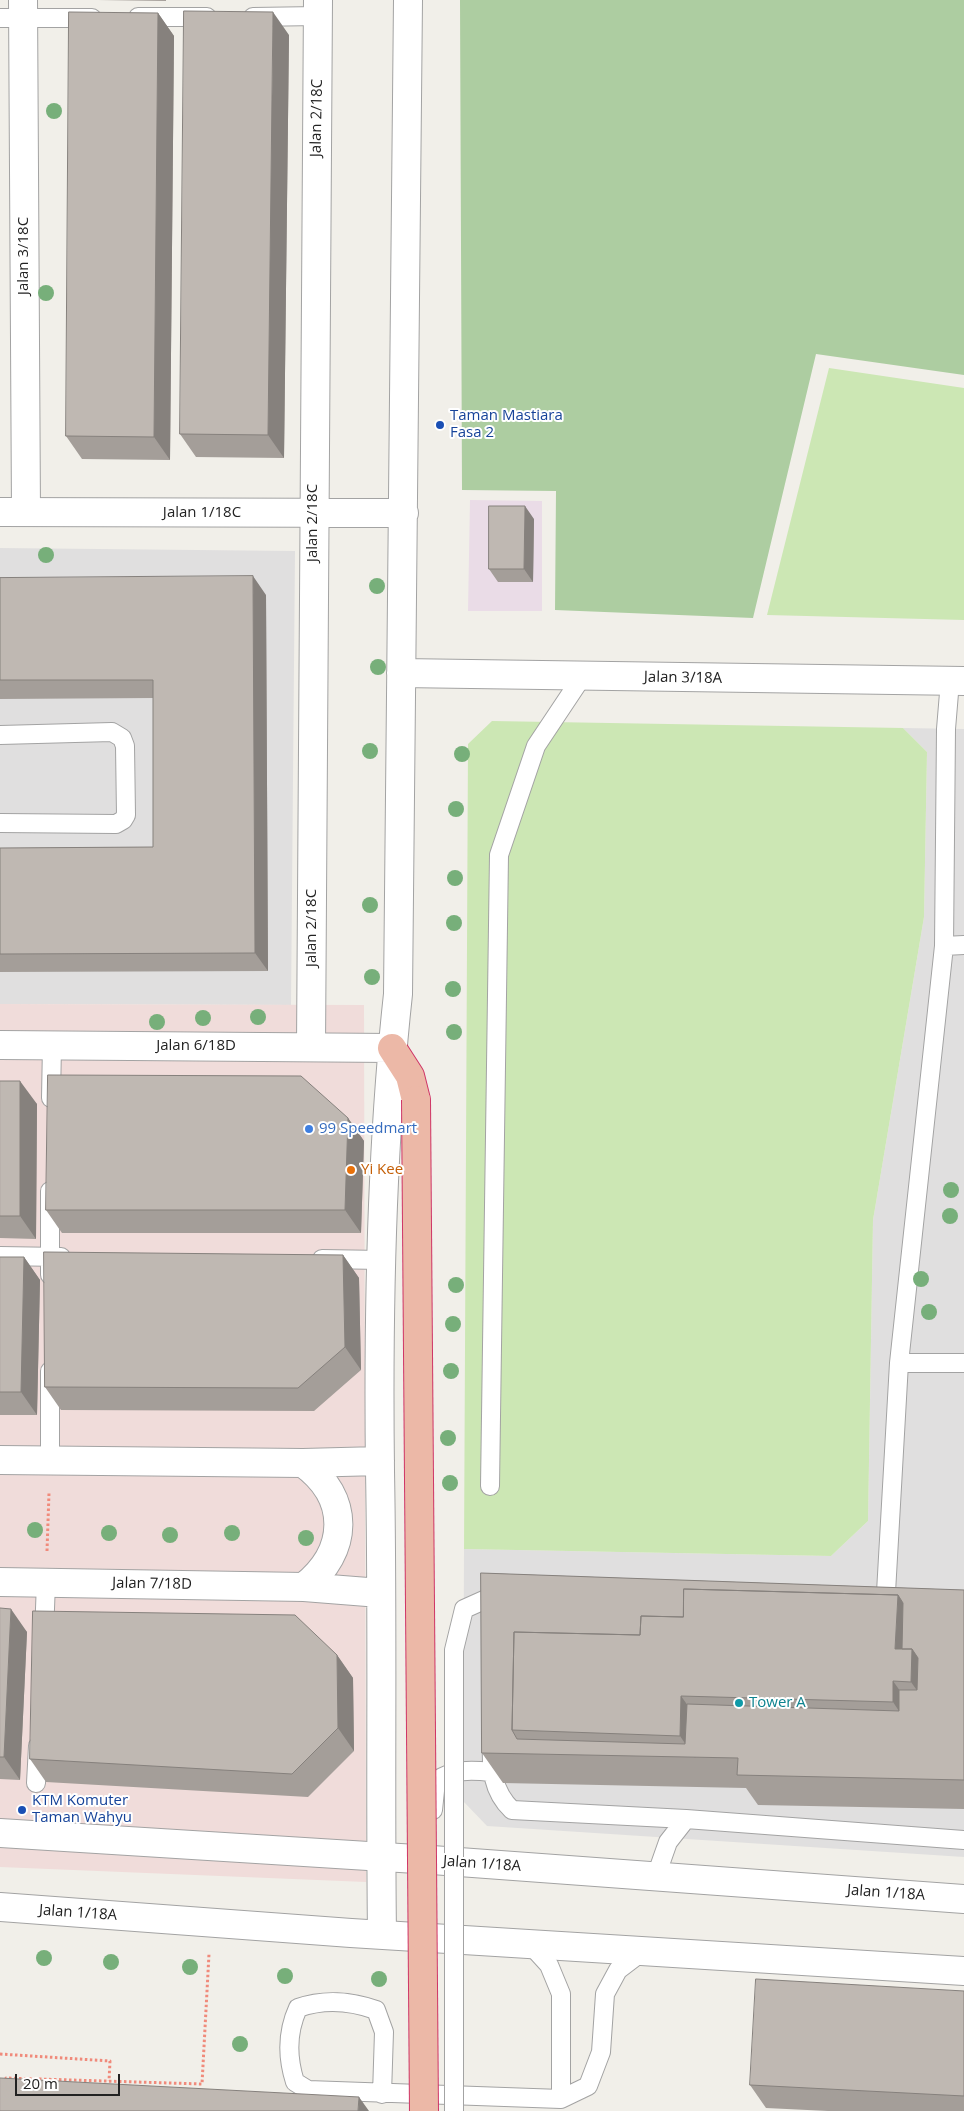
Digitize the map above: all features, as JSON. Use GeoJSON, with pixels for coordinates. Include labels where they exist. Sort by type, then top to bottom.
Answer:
{"type":"FeatureCollection","features":[{"type":"Feature","properties":{"kind":"highway"},"geometry":{"type":"LineString","coordinates":[[392,1048],[410,1076],[416,1100],[424,2111]]}},
{"type":"Feature","properties":{"kind":"street"},"geometry":{"type":"LineString","coordinates":[[382,1934],[380,1461],[382,1260],[392,1048],[398,994],[408,0]]}},
{"type":"Feature","properties":{"kind":"street","name":"Jalan 2/18C"},"geometry":{"type":"LineString","coordinates":[[311,1047],[313,513],[318,8]]}},
{"type":"Feature","properties":{"kind":"street","name":"Jalan 3/18C"},"geometry":{"type":"LineString","coordinates":[[13,512],[15,12]]}},
{"type":"Feature","properties":{"kind":"street","name":"Jalan 1/18C"},"geometry":{"type":"LineString","coordinates":[[13,512],[404,513]]}},
{"type":"Feature","properties":{"kind":"street","name":"Jalan 3/18A"},"geometry":{"type":"LineString","coordinates":[[401,673],[957,681]]}},
{"type":"Feature","properties":{"kind":"street","name":"Jalan 6/18D"},"geometry":{"type":"LineString","coordinates":[[0,1045],[392,1048]]}},
{"type":"Feature","properties":{"kind":"street"},"geometry":{"type":"LineString","coordinates":[[0,1460],[303,1463],[380,1461]]}},
{"type":"Feature","properties":{"kind":"street"},"geometry":{"type":"LineString","coordinates":[[303,1463],[316,1473],[334,1500],[338,1517],[335,1550],[328,1564],[304,1587]]}},
{"type":"Feature","properties":{"kind":"street","name":"Jalan 7/18D"},"geometry":{"type":"LineString","coordinates":[[0,1582],[304,1587],[380,1593]]}},
{"type":"Feature","properties":{"kind":"street","name":"Jalan 1/18A"},"geometry":{"type":"LineString","coordinates":[[0,1833],[432,1860],[964,1899]]}},
{"type":"Feature","properties":{"kind":"street","name":"Jalan 1/18A"},"geometry":{"type":"LineString","coordinates":[[0,1907],[210,1923],[964,1970]]}},
{"type":"Feature","properties":{"kind":"lane"},"geometry":{"type":"LineString","coordinates":[[239,17],[318,8]]}},
{"type":"Feature","properties":{"kind":"lane"},"geometry":{"type":"LineString","coordinates":[[15,12],[116,18],[219,17]]}},
{"type":"Feature","properties":{"kind":"lane"},"geometry":{"type":"LineString","coordinates":[[490,1486],[499,855],[536,746],[582,677]]}},
{"type":"Feature","properties":{"kind":"lane"},"geometry":{"type":"LineString","coordinates":[[885,1611],[898,1363],[944,946],[946,729],[957,681]]}},
{"type":"Feature","properties":{"kind":"lane"},"geometry":{"type":"LineString","coordinates":[[0,735],[112,732],[122,738],[125,746],[126,815],[123,820],[116,824],[0,823]]}},
{"type":"Feature","properties":{"kind":"lane"},"geometry":{"type":"LineString","coordinates":[[944,946],[964,945]]}},
{"type":"Feature","properties":{"kind":"lane"},"geometry":{"type":"LineString","coordinates":[[51,1112],[52,1045]]}},
{"type":"Feature","properties":{"kind":"lane"},"geometry":{"type":"LineString","coordinates":[[50,1170],[50,1295]]}},
{"type":"Feature","properties":{"kind":"lane"},"geometry":{"type":"LineString","coordinates":[[0,1256],[79,1257]]}},
{"type":"Feature","properties":{"kind":"lane"},"geometry":{"type":"LineString","coordinates":[[304,1259],[382,1260]]}},
{"type":"Feature","properties":{"kind":"lane"},"geometry":{"type":"LineString","coordinates":[[50,1354],[50,1461]]}},
{"type":"Feature","properties":{"kind":"lane"},"geometry":{"type":"LineString","coordinates":[[898,1363],[964,1364]]}},
{"type":"Feature","properties":{"kind":"lane"},"geometry":{"type":"LineString","coordinates":[[43,1649],[46,1582]]}},
{"type":"Feature","properties":{"kind":"lane"},"geometry":{"type":"LineString","coordinates":[[454,2111],[454,1650],[464,1609],[506,1591],[516,1591]]}},
{"type":"Feature","properties":{"kind":"lane"},"geometry":{"type":"LineString","coordinates":[[869,1598],[903,1599],[885,1611],[869,1598]]}},
{"type":"Feature","properties":{"kind":"lane"},"geometry":{"type":"LineString","coordinates":[[492,1723],[491,1772],[502,1801],[512,1810],[686,1819],[964,1840]]}},
{"type":"Feature","properties":{"kind":"lane"},"geometry":{"type":"LineString","coordinates":[[36,1783],[39,1726]]}},
{"type":"Feature","properties":{"kind":"lane"},"geometry":{"type":"LineString","coordinates":[[432,1860],[436,1781],[446,1773],[476,1770],[491,1772]]}},
{"type":"Feature","properties":{"kind":"lane"},"geometry":{"type":"LineString","coordinates":[[656,1876],[668,1842],[686,1819]]}},
{"type":"Feature","properties":{"kind":"lane"},"geometry":{"type":"LineString","coordinates":[[529,1943],[549,1965],[561,1994],[561,2099]]}},
{"type":"Feature","properties":{"kind":"lane"},"geometry":{"type":"LineString","coordinates":[[382,2094],[384,2032],[376,2010],[357,2003],[313,2003],[298,2008],[290,2025],[289,2064],[295,2082],[308,2090],[382,2094],[561,2099],[588,2086],[601,2052],[605,1994],[618,1970],[643,1950]]}},
{"type":"Feature","properties":{"kind":"path"},"geometry":{"type":"LineString","coordinates":[[46,1582],[50,1461]]}},
{"type":"Feature","properties":{"kind":"path"},"geometry":{"type":"LineString","coordinates":[[5,2086],[6,2078],[202,2084],[210,1923]]}},
{"type":"Feature","properties":{"kind":"path"},"geometry":{"type":"LineString","coordinates":[[0,2054],[110,2061],[109,2081]]}},
{"type":"Feature","properties":{"kind":"shaded area"},"geometry":{"type":"Polygon","coordinates":[[[470,500],[542,501],[542,611],[468,611],[470,500]]]}},
{"type":"Feature","properties":{"kind":"shaded area"},"geometry":{"type":"Polygon","coordinates":[[[0,548],[295,551],[291,1005],[0,1004],[0,548]]]}},
{"type":"Feature","properties":{"kind":"shaded area"},"geometry":{"type":"Polygon","coordinates":[[[903,728],[964,729],[964,1857],[487,1826],[463,1801],[464,1549],[831,1556],[868,1521],[873,1220],[924,917],[927,752],[903,728]]]}},
{"type":"Feature","properties":{"kind":"shaded area"},"geometry":{"type":"Polygon","coordinates":[[[0,1004],[364,1005],[366,1882],[0,1867],[0,1004]]]}},
{"type":"Feature","properties":{"kind":"green space"},"geometry":{"type":"Polygon","coordinates":[[[460,0],[964,0],[964,375],[816,354],[753,618],[555,610],[556,491],[462,490],[460,0]]]}},
{"type":"Feature","properties":{"kind":"green space"},"geometry":{"type":"Polygon","coordinates":[[[829,368],[964,388],[964,620],[767,615],[829,368]]]}},
{"type":"Feature","properties":{"kind":"green space"},"geometry":{"type":"Polygon","coordinates":[[[492,721],[903,728],[927,752],[924,917],[873,1220],[868,1521],[831,1556],[464,1549],[468,744],[492,721]]]}},
{"type":"Feature","properties":{"kind":"building"},"geometry":{"type":"Polygon","coordinates":[[[184,11],[273,12],[268,435],[180,434],[184,11]]]}},
{"type":"Feature","properties":{"kind":"building"},"geometry":{"type":"Polygon","coordinates":[[[69,12],[158,13],[154,437],[66,436],[69,12]]]}},
{"type":"Feature","properties":{"kind":"building"},"geometry":{"type":"Polygon","coordinates":[[[489,506],[525,506],[524,569],[489,569],[489,506]]]}},
{"type":"Feature","properties":{"kind":"building"},"geometry":{"type":"Polygon","coordinates":[[[253,576],[255,953],[0,954],[0,848],[153,847],[153,680],[0,680],[0,578],[253,576]]]}},
{"type":"Feature","properties":{"kind":"building"},"geometry":{"type":"Polygon","coordinates":[[[48,1075],[301,1076],[348,1118],[345,1210],[46,1210],[48,1075]]]}},
{"type":"Feature","properties":{"kind":"building"},"geometry":{"type":"Polygon","coordinates":[[[0,1081],[20,1081],[20,1216],[0,1216],[0,1081]]]}},
{"type":"Feature","properties":{"kind":"building"},"geometry":{"type":"Polygon","coordinates":[[[44,1252],[343,1255],[345,1347],[298,1388],[45,1387],[44,1252]]]}},
{"type":"Feature","properties":{"kind":"building"},"geometry":{"type":"Polygon","coordinates":[[[0,1257],[24,1257],[21,1392],[0,1392],[0,1257]]]}},
{"type":"Feature","properties":{"kind":"building"},"geometry":{"type":"Polygon","coordinates":[[[481,1573],[964,1590],[964,1780],[737,1775],[738,1758],[482,1753],[481,1573]],[[684,1589],[683,1617],[641,1616],[640,1635],[514,1632],[512,1730],[517,1739],[685,1744],[687,1704],[899,1711],[899,1690],[917,1690],[918,1658],[912,1649],[902,1649],[903,1603],[898,1595],[684,1589]]]}},
{"type":"Feature","properties":{"kind":"building"},"geometry":{"type":"Polygon","coordinates":[[[684,1589],[898,1595],[895,1649],[912,1649],[911,1682],[893,1681],[893,1702],[681,1696],[680,1736],[512,1730],[514,1632],[640,1635],[641,1616],[683,1617],[684,1589]]]}},
{"type":"Feature","properties":{"kind":"building"},"geometry":{"type":"Polygon","coordinates":[[[0,1608],[11,1609],[4,1757],[0,1757],[0,1608]]]}},
{"type":"Feature","properties":{"kind":"building"},"geometry":{"type":"Polygon","coordinates":[[[33,1611],[295,1615],[337,1655],[338,1728],[292,1774],[30,1759],[33,1611]]]}},
{"type":"Feature","properties":{"kind":"building"},"geometry":{"type":"Polygon","coordinates":[[[756,1979],[964,1991],[964,2096],[750,2085],[756,1979]]]}},
{"type":"Feature","properties":{"kind":"building"},"geometry":{"type":"Polygon","coordinates":[[[0,2078],[359,2097],[358,2111],[0,2111],[0,2078]]]}},
{"type":"Feature","properties":{"kind":"place","name":"Taman Mastiara Fasa 2"},"geometry":{"type":"Point","coordinates":[440,425]}},
{"type":"Feature","properties":{"kind":"place","name":"99 Speedmart"},"geometry":{"type":"Point","coordinates":[309,1129]}},
{"type":"Feature","properties":{"kind":"place","name":"Yi Kee"},"geometry":{"type":"Point","coordinates":[351,1170]}},
{"type":"Feature","properties":{"kind":"place","name":"Tower A"},"geometry":{"type":"Point","coordinates":[739,1703]}},
{"type":"Feature","properties":{"kind":"place","name":"KTM Komuter Taman Wahyu"},"geometry":{"type":"Point","coordinates":[22,1810]}}]}
